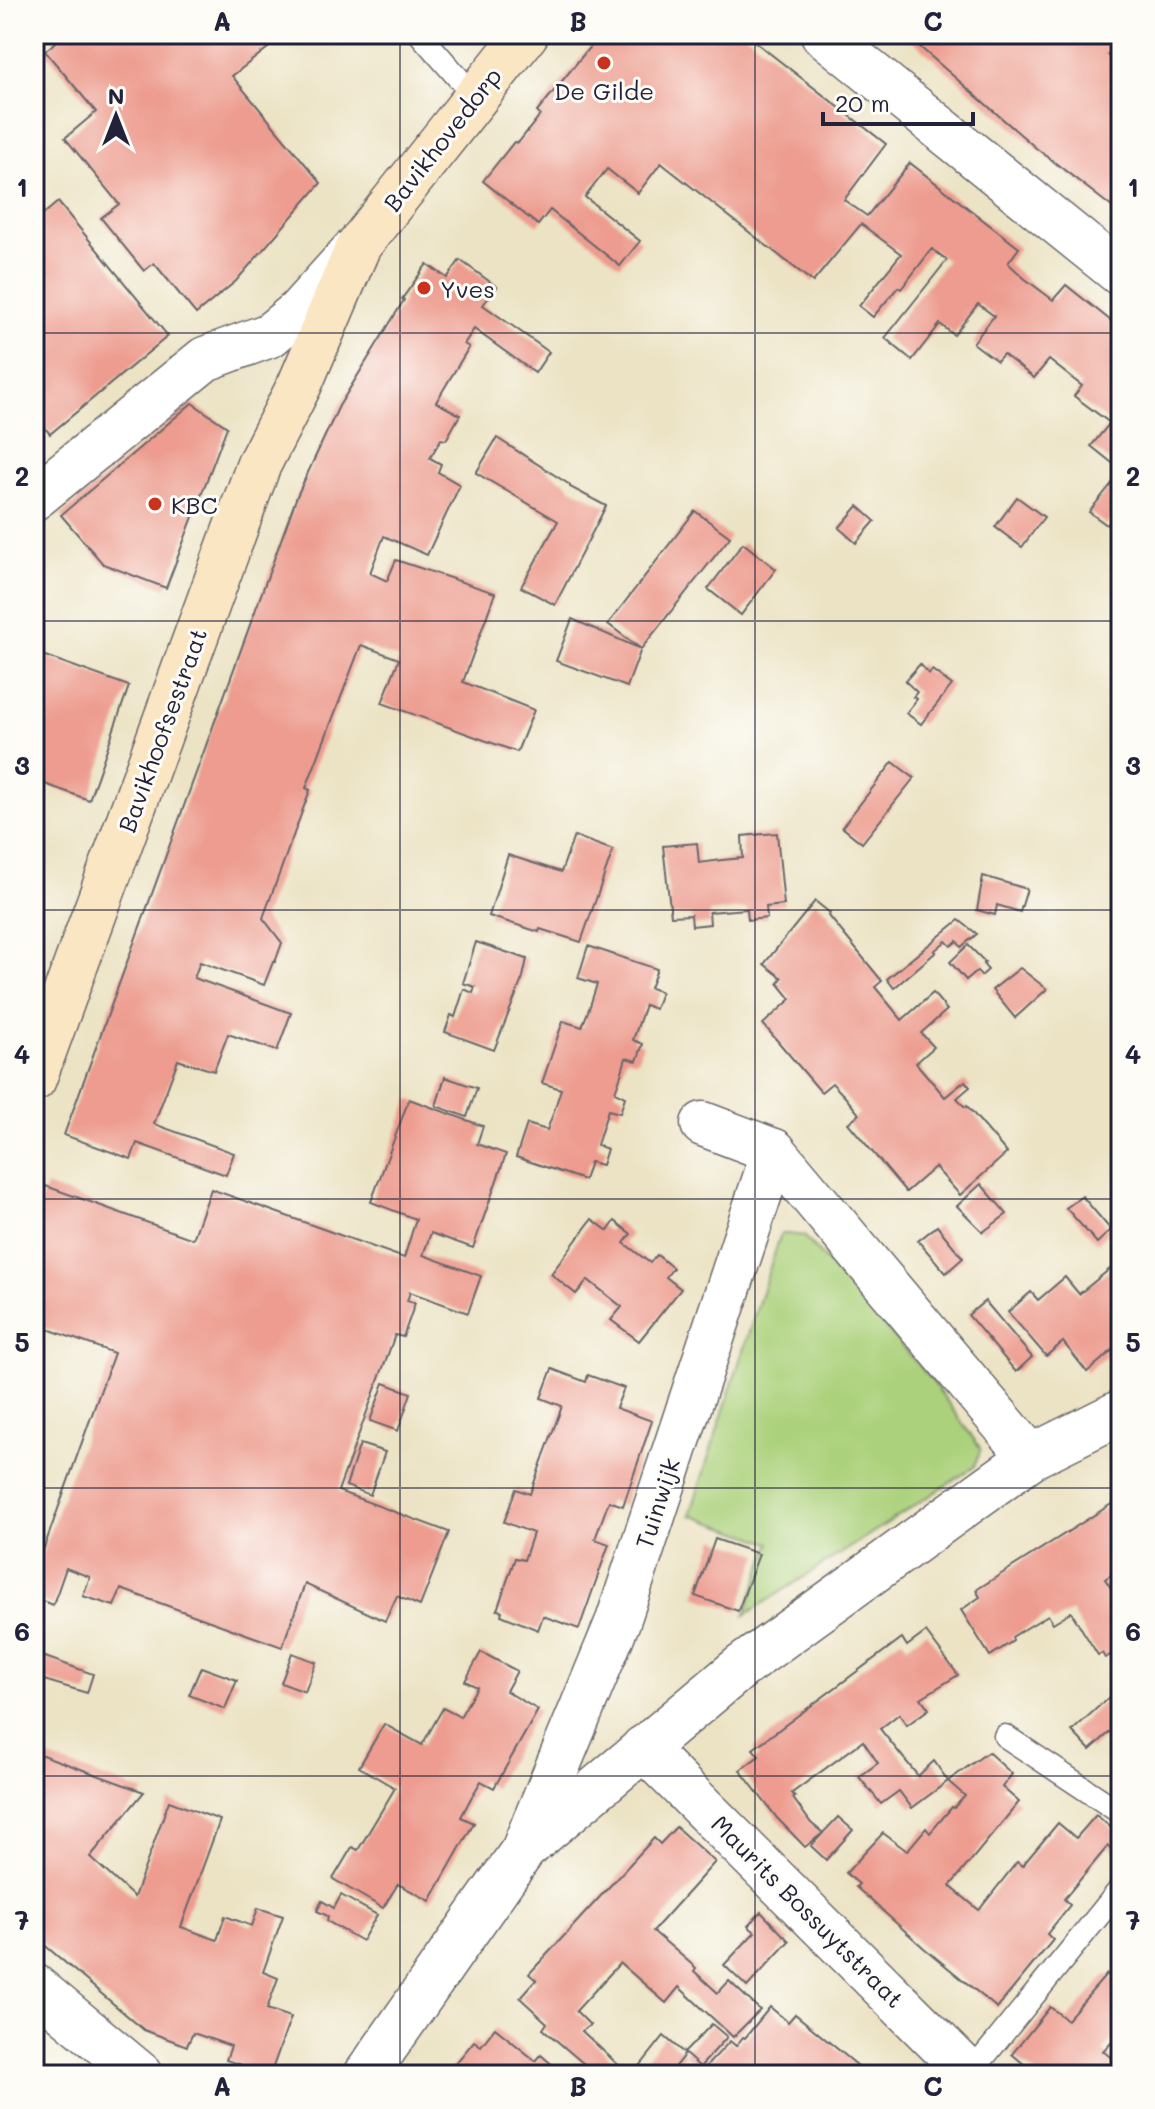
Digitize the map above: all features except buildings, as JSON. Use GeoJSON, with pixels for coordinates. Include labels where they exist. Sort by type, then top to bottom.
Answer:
{"type":"FeatureCollection","features":[{"type":"Feature","properties":{"kind":"street","name":"Bavikhovedorp"},"geometry":{"type":"LineString","coordinates":[[34,498],[205,359],[270,335],[298,312],[359,245],[526,34]]}},
{"type":"Feature","properties":{"kind":"street"},"geometry":{"type":"LineString","coordinates":[[823,34],[1121,274]]}},
{"type":"Feature","properties":{"kind":"street","name":"Bavikhovedorp"},"geometry":{"type":"LineString","coordinates":[[300,384],[359,245]]}},
{"type":"Feature","properties":{"kind":"street"},"geometry":{"type":"LineString","coordinates":[[236,348],[264,355],[300,384]]}},
{"type":"Feature","properties":{"kind":"street","name":"Bavikhoofsestraat"},"geometry":{"type":"LineString","coordinates":[[34,1079],[259,464],[300,384]]}},
{"type":"Feature","properties":{"kind":"street"},"geometry":{"type":"LineString","coordinates":[[703,1124],[774,1151],[1031,1457]]}},
{"type":"Feature","properties":{"kind":"street","name":"Tuinwijk"},"geometry":{"type":"LineString","coordinates":[[366,2075],[524,1849],[618,1621],[774,1151]]}},
{"type":"Feature","properties":{"kind":"street","name":"Tuinwijk"},"geometry":{"type":"LineString","coordinates":[[524,1849],[741,1667],[1031,1457],[1121,1412]]}},
{"type":"Feature","properties":{"kind":"street","name":"Maurits Bossuytstraat"},"geometry":{"type":"LineString","coordinates":[[643,1748],[971,2074]]}},
{"type":"Feature","properties":{"kind":"street"},"geometry":{"type":"LineString","coordinates":[[34,1986],[141,2075]]}},
{"type":"Feature","properties":{"kind":"lane"},"geometry":{"type":"LineString","coordinates":[[420,34],[475,97]]}},
{"type":"Feature","properties":{"kind":"lane"},"geometry":{"type":"LineString","coordinates":[[1005,1736],[1121,1813]]}},
{"type":"Feature","properties":{"kind":"lane"},"geometry":{"type":"LineString","coordinates":[[971,2074],[1121,1888]]}},
{"type":"Feature","properties":{"kind":"green space"},"geometry":{"type":"Polygon","coordinates":[[[781,1233],[804,1236],[930,1378],[981,1449],[974,1467],[745,1615],[771,1543],[690,1515],[781,1233]]]}},
{"type":"Feature","properties":{"kind":"place","name":"De Gilde"},"geometry":{"type":"Point","coordinates":[604,63]}},
{"type":"Feature","properties":{"kind":"place","name":"Yves"},"geometry":{"type":"Point","coordinates":[424,288]}},
{"type":"Feature","properties":{"kind":"place","name":"KBC"},"geometry":{"type":"Point","coordinates":[155,504]}}]}
